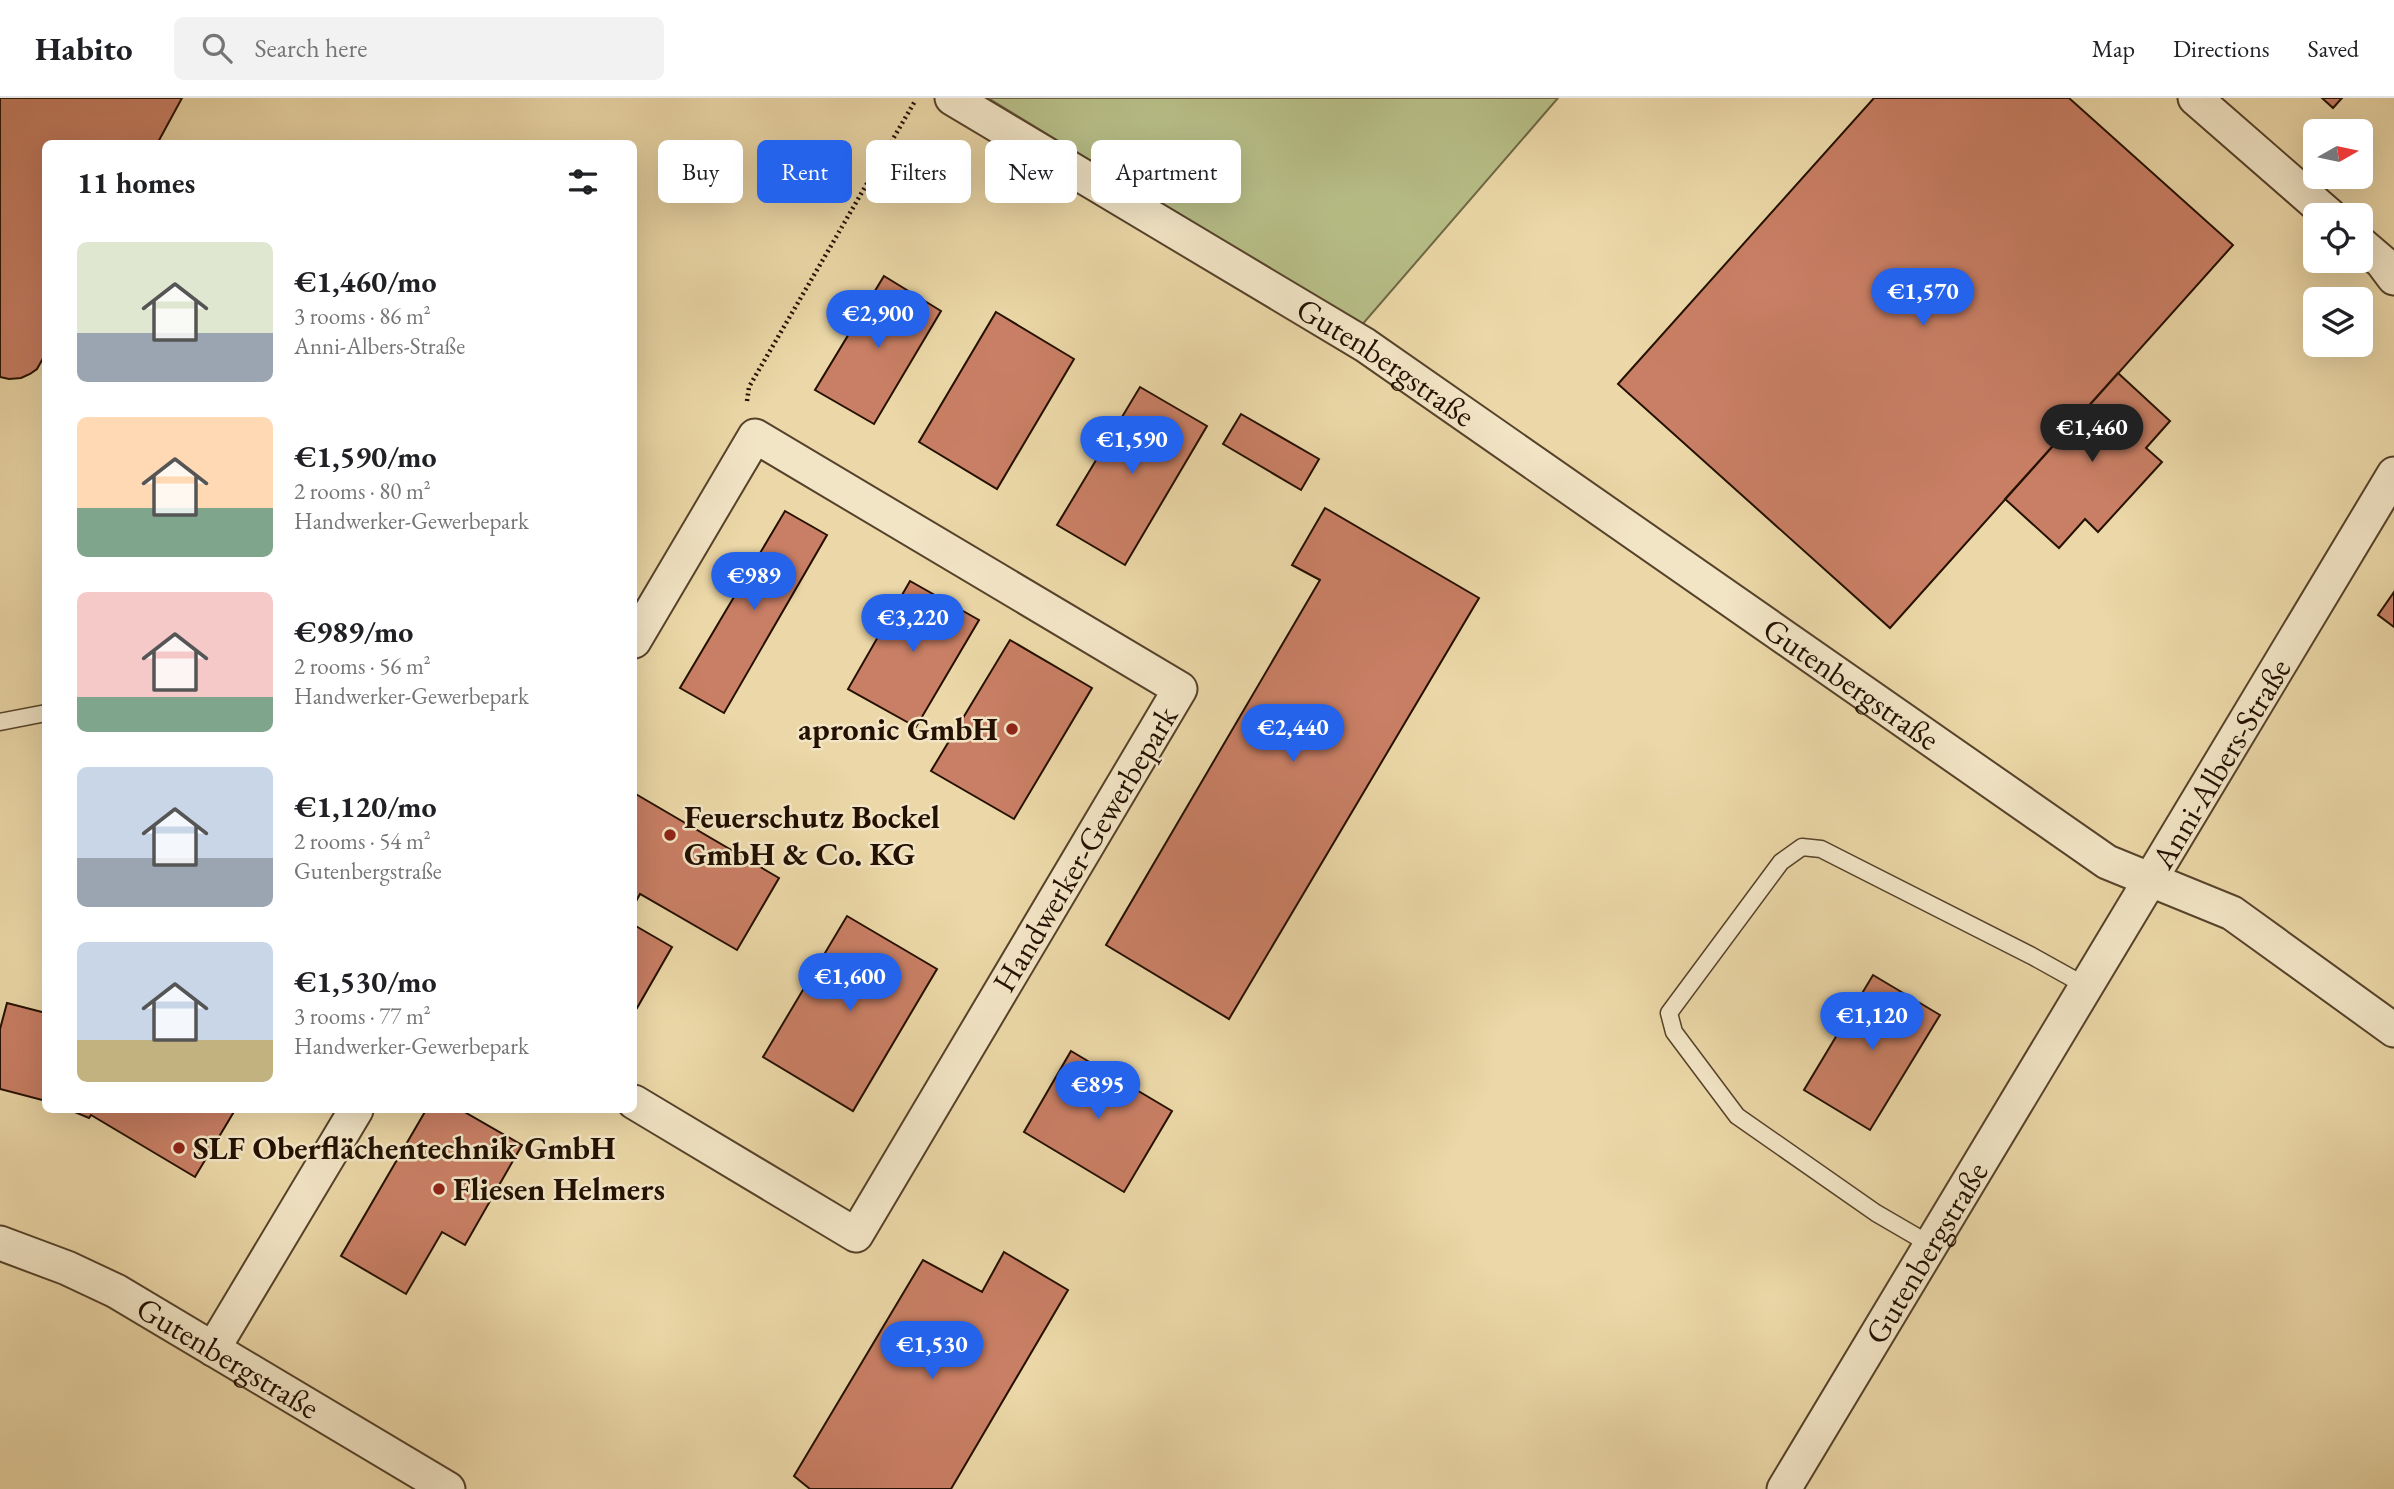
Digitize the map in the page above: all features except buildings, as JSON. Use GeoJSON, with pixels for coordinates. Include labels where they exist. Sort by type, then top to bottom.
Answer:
{"type":"FeatureCollection","features":[{"type":"Feature","properties":{"kind":"street","name":"Gutenbergstraße"},"geometry":{"type":"LineString","coordinates":[[952,98],[1364,345],[2107,862],[2153,880],[2086,986],[1784,1489]]}},
{"type":"Feature","properties":{"kind":"street"},"geometry":{"type":"LineString","coordinates":[[2195,98],[2315,203]]}},
{"type":"Feature","properties":{"kind":"street"},"geometry":{"type":"LineString","coordinates":[[2373,254],[2394,278]]}},
{"type":"Feature","properties":{"kind":"street"},"geometry":{"type":"LineString","coordinates":[[637,636],[755,436]]}},
{"type":"Feature","properties":{"kind":"street","name":"Handwerker-Gewerbepark"},"geometry":{"type":"LineString","coordinates":[[637,1104],[856,1235],[1180,689],[755,436]]}},
{"type":"Feature","properties":{"kind":"street","name":"Anni-Albers-Straße"},"geometry":{"type":"LineString","coordinates":[[2394,474],[2153,880],[2232,914],[2394,1030]]}},
{"type":"Feature","properties":{"kind":"street"},"geometry":{"type":"LineString","coordinates":[[213,1349],[354,1113]]}},
{"type":"Feature","properties":{"kind":"street","name":"Gutenbergstraße"},"geometry":{"type":"LineString","coordinates":[[0,1243],[67,1268],[116,1291],[448,1489]]}},
{"type":"Feature","properties":{"kind":"lane"},"geometry":{"type":"LineString","coordinates":[[0,722],[42,714]]}},
{"type":"Feature","properties":{"kind":"lane"},"geometry":{"type":"LineString","coordinates":[[1931,1245],[1876,1213],[1737,1115],[1674,1031],[1669,1013],[1781,862],[1801,847],[1821,849],[2086,986]]}},
{"type":"Feature","properties":{"kind":"path"},"geometry":{"type":"LineString","coordinates":[[755,436],[747,403],[749,387],[917,98]]}},
{"type":"Feature","properties":{"kind":"green space"},"geometry":{"type":"Polygon","coordinates":[[[988,98],[1558,98],[1361,326],[1160,203],[1241,203],[1241,140],[1091,140],[1091,161],[1077,152],[1077,140],[1057,140],[988,98]]]}},
{"type":"Feature","properties":{"kind":"place","name":"apronic GmbH"},"geometry":{"type":"Point","coordinates":[1012,729]}},
{"type":"Feature","properties":{"kind":"place","name":"Feuerschutz Bockel GmbH & Co. KG"},"geometry":{"type":"Point","coordinates":[670,835]}},
{"type":"Feature","properties":{"kind":"place","name":"SLF Oberflächentechnik GmbH"},"geometry":{"type":"Point","coordinates":[179,1148]}},
{"type":"Feature","properties":{"kind":"place","name":"Fliesen Helmers"},"geometry":{"type":"Point","coordinates":[439,1189]}}]}
